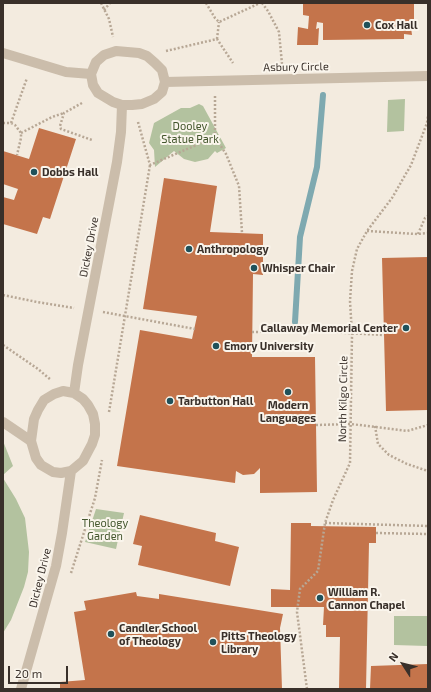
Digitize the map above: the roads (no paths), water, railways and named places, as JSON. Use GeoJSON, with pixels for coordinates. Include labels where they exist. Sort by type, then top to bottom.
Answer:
{"type":"FeatureCollection","features":[{"type":"Feature","properties":{"kind":"street"},"geometry":{"type":"LineString","coordinates":[[116,51],[139,53],[147,56],[162,70],[165,82],[162,92],[154,99],[142,104],[122,105],[113,102],[98,93],[91,74],[96,62],[104,55],[116,51]]}},
{"type":"Feature","properties":{"kind":"street"},"geometry":{"type":"LineString","coordinates":[[3,53],[66,72],[91,74]]}},
{"type":"Feature","properties":{"kind":"street","name":"Asbury Circle"},"geometry":{"type":"LineString","coordinates":[[165,82],[428,76]]}},
{"type":"Feature","properties":{"kind":"street","name":"Dickey Drive"},"geometry":{"type":"LineString","coordinates":[[74,393],[117,162],[121,132],[122,105]]}},
{"type":"Feature","properties":{"kind":"street"},"geometry":{"type":"LineString","coordinates":[[63,391],[74,393],[83,399],[93,414],[95,435],[88,453],[78,467],[71,471],[61,473],[54,472],[41,465],[36,458],[31,441],[34,419],[44,400],[63,391]]}},
{"type":"Feature","properties":{"kind":"street"},"geometry":{"type":"LineString","coordinates":[[3,422],[31,441]]}},
{"type":"Feature","properties":{"kind":"street","name":"Dickey Drive"},"geometry":{"type":"LineString","coordinates":[[21,689],[56,566],[71,471]]}},
{"type":"Feature","properties":{"kind":"waterway"},"geometry":{"type":"LineString","coordinates":[[295,322],[300,237],[317,167],[323,95]]}},
{"type":"Feature","properties":{"kind":"place","name":"Cox Hall"},"geometry":{"type":"Point","coordinates":[367,25]}},
{"type":"Feature","properties":{"kind":"place","name":"Dobbs Hall"},"geometry":{"type":"Point","coordinates":[34,172]}},
{"type":"Feature","properties":{"kind":"place","name":"Anthropology"},"geometry":{"type":"Point","coordinates":[189,249]}},
{"type":"Feature","properties":{"kind":"place","name":"Whisper Chair"},"geometry":{"type":"Point","coordinates":[254,268]}},
{"type":"Feature","properties":{"kind":"place","name":"Callaway Memorial Center"},"geometry":{"type":"Point","coordinates":[406,328]}},
{"type":"Feature","properties":{"kind":"place","name":"Emory University"},"geometry":{"type":"Point","coordinates":[216,346]}},
{"type":"Feature","properties":{"kind":"place","name":"Modern Languages"},"geometry":{"type":"Point","coordinates":[288,392]}},
{"type":"Feature","properties":{"kind":"place","name":"Tarbutton Hall"},"geometry":{"type":"Point","coordinates":[170,401]}},
{"type":"Feature","properties":{"kind":"place","name":"William R. Cannon Chapel"},"geometry":{"type":"Point","coordinates":[320,598]}},
{"type":"Feature","properties":{"kind":"place","name":"Candler School of Theology"},"geometry":{"type":"Point","coordinates":[111,634]}},
{"type":"Feature","properties":{"kind":"place","name":"Pitts Theology Library"},"geometry":{"type":"Point","coordinates":[213,642]}},
{"type":"Feature","properties":{"kind":"park label","name":"Dooley Statue Park"},"geometry":{"type":"Point","coordinates":[190,132]}},
{"type":"Feature","properties":{"kind":"park label","name":"Theology Garden"},"geometry":{"type":"Point","coordinates":[105,529]}}]}
